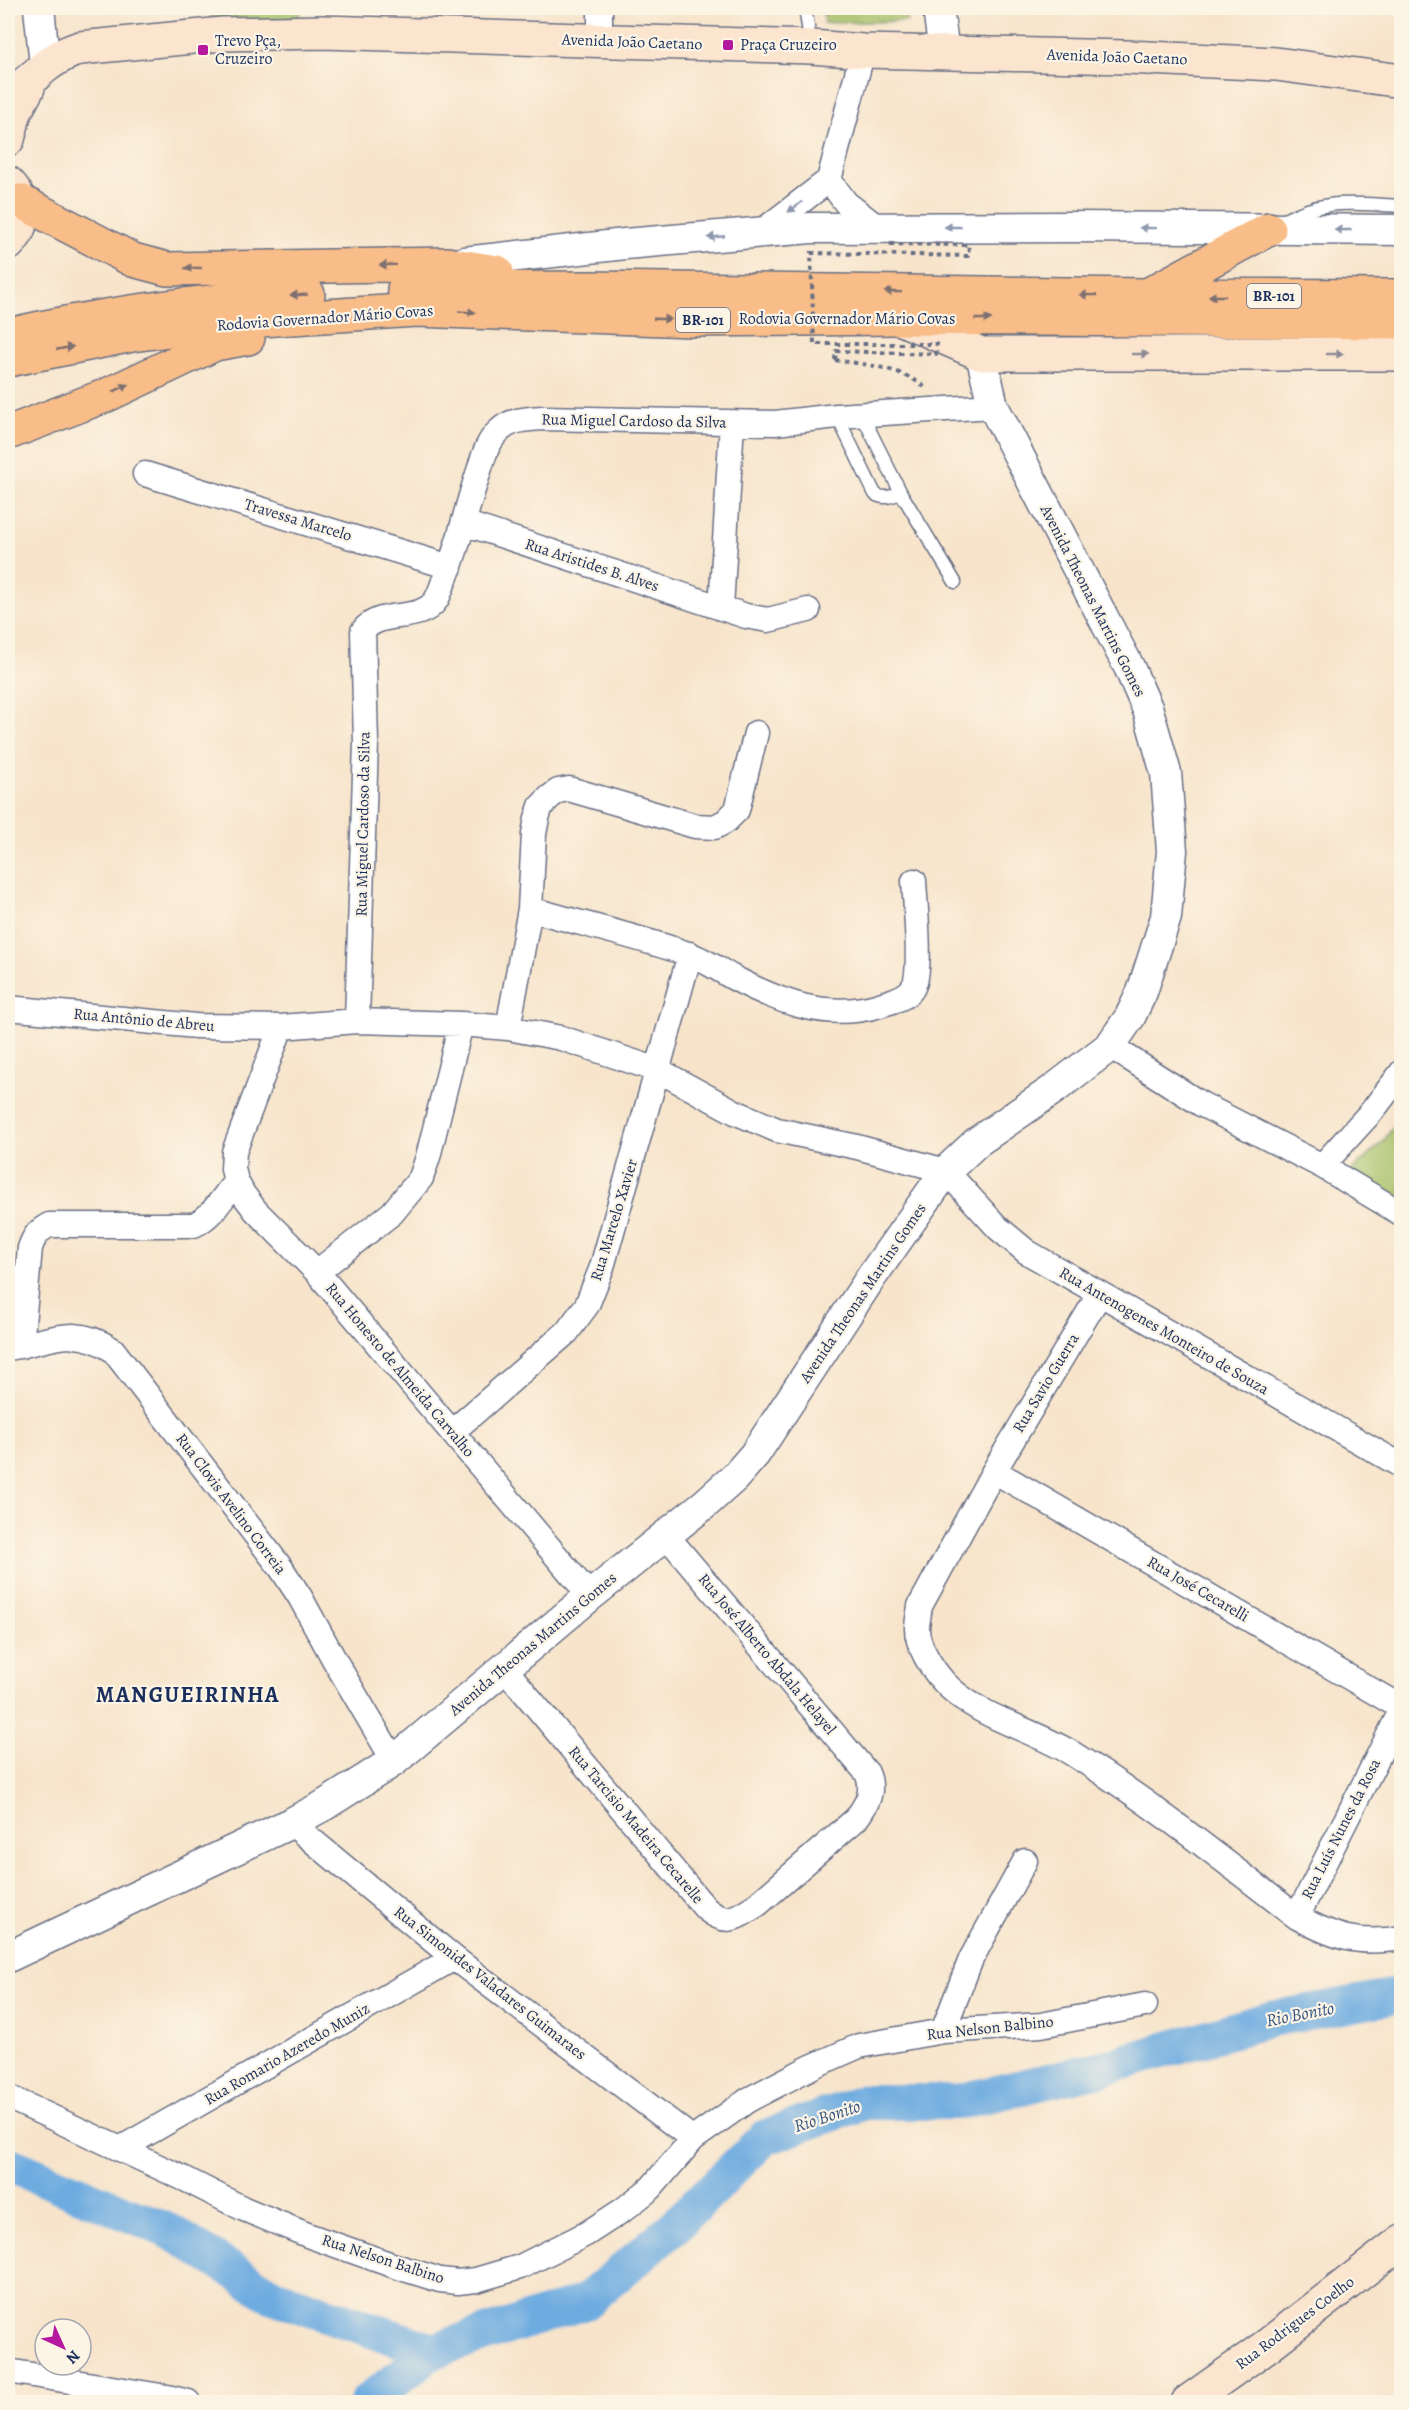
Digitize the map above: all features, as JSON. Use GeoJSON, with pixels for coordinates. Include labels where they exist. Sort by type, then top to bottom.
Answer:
{"type":"FeatureCollection","features":[{"type":"Feature","properties":{"kind":"highway"},"geometry":{"type":"LineString","coordinates":[[12,184],[133,260],[167,269],[447,264],[591,288]]}},
{"type":"Feature","properties":{"kind":"highway"},"geometry":{"type":"LineString","coordinates":[[1147,296],[1269,229]]}},
{"type":"Feature","properties":{"kind":"highway","name":"Rodovia Governador Mário Covas"},"geometry":{"type":"LineString","coordinates":[[8,335],[128,312],[226,299],[416,288],[591,288],[1147,296],[1401,296]]}},
{"type":"Feature","properties":{"kind":"highway"},"geometry":{"type":"LineString","coordinates":[[8,433],[107,395],[215,344],[416,310]]}},
{"type":"Feature","properties":{"kind":"highway","name":"Rodovia Governador Mário Covas"},"geometry":{"type":"LineString","coordinates":[[8,360],[132,335],[232,322],[416,310],[691,320],[900,318],[1401,322]]}},
{"type":"Feature","properties":{"kind":"main road","name":"Avenida João Caetano"},"geometry":{"type":"LineString","coordinates":[[8,105],[45,65],[62,54],[81,48],[223,34],[324,20],[600,41],[811,47],[863,51],[1127,57],[1276,64],[1401,81]]}},
{"type":"Feature","properties":{"kind":"main road","name":"Avenida João Caetano"},"geometry":{"type":"LineString","coordinates":[[8,139],[15,112],[45,65]]}},
{"type":"Feature","properties":{"kind":"main road"},"geometry":{"type":"LineString","coordinates":[[8,244],[19,227],[22,214],[12,184]]}},
{"type":"Feature","properties":{"kind":"main road"},"geometry":{"type":"LineString","coordinates":[[900,318],[981,354],[1401,354]]}},
{"type":"Feature","properties":{"kind":"main road","name":"Rua Rodrigues Coelho"},"geometry":{"type":"LineString","coordinates":[[1188,2403],[1268,2345],[1401,2241]]}},
{"type":"Feature","properties":{"kind":"street"},"geometry":{"type":"LineString","coordinates":[[8,96],[45,65],[39,8]]}},
{"type":"Feature","properties":{"kind":"street"},"geometry":{"type":"LineString","coordinates":[[600,8],[600,41]]}},
{"type":"Feature","properties":{"kind":"street"},"geometry":{"type":"LineString","coordinates":[[938,8],[944,53]]}},
{"type":"Feature","properties":{"kind":"street"},"geometry":{"type":"LineString","coordinates":[[760,233],[829,180],[863,51]]}},
{"type":"Feature","properties":{"kind":"street"},"geometry":{"type":"LineString","coordinates":[[829,180],[846,203],[882,236]]}},
{"type":"Feature","properties":{"kind":"street"},"geometry":{"type":"LineString","coordinates":[[447,264],[625,244],[811,228],[882,236],[1269,229],[1401,230]]}},
{"type":"Feature","properties":{"kind":"street","name":"Avenida Theonas Martins Gomes"},"geometry":{"type":"LineString","coordinates":[[8,1957],[291,1823],[332,1801],[394,1761],[666,1535],[735,1477],[755,1454],[946,1171],[977,1142],[1054,1089],[1110,1046],[1130,1017],[1142,992],[1166,917],[1172,851],[1166,773],[1148,710],[1129,666],[993,406],[981,354]]}},
{"type":"Feature","properties":{"kind":"street","name":"Rua Miguel Cardoso da Silva"},"geometry":{"type":"LineString","coordinates":[[357,1021],[366,743],[363,631],[369,623],[419,611],[430,606],[436,599],[450,567],[485,451],[501,429],[510,423],[543,418],[775,423],[837,416],[993,406]]}},
{"type":"Feature","properties":{"kind":"street"},"geometry":{"type":"LineString","coordinates":[[721,608],[732,423]]}},
{"type":"Feature","properties":{"kind":"street","name":"Travessa Marcelo"},"geometry":{"type":"LineString","coordinates":[[145,474],[450,567]]}},
{"type":"Feature","properties":{"kind":"street","name":"Rua Aristides B. Alves"},"geometry":{"type":"LineString","coordinates":[[464,523],[721,608],[768,620],[808,610]]}},
{"type":"Feature","properties":{"kind":"street"},"geometry":{"type":"LineString","coordinates":[[508,1028],[530,909],[534,834],[541,806],[558,791],[569,789],[695,826],[715,826],[726,821],[737,810],[756,733]]}},
{"type":"Feature","properties":{"kind":"street"},"geometry":{"type":"LineString","coordinates":[[530,909],[690,954],[755,989],[790,1003],[823,1011],[849,1012],[902,998],[913,988],[917,980],[914,881]]}},
{"type":"Feature","properties":{"kind":"street","name":"Rua Marcelo Xavier"},"geometry":{"type":"LineString","coordinates":[[452,1432],[567,1332],[587,1305],[602,1267],[690,954]]}},
{"type":"Feature","properties":{"kind":"street","name":"Rua Antônio de Abreu"},"geometry":{"type":"LineString","coordinates":[[8,1008],[196,1026],[281,1027],[357,1021],[461,1024],[508,1028],[561,1038],[658,1070],[735,1112],[777,1130],[857,1147],[946,1171]]}},
{"type":"Feature","properties":{"kind":"street"},"geometry":{"type":"LineString","coordinates":[[317,1272],[392,1213],[424,1167],[461,1024]]}},
{"type":"Feature","properties":{"kind":"street","name":"Rua Honesto de Almeida Carvalho"},"geometry":{"type":"LineString","coordinates":[[281,1027],[237,1138],[233,1169],[243,1194],[256,1211],[317,1272],[590,1596]]}},
{"type":"Feature","properties":{"kind":"street"},"geometry":{"type":"LineString","coordinates":[[1110,1046],[1201,1104],[1322,1166],[1401,1214]]}},
{"type":"Feature","properties":{"kind":"street"},"geometry":{"type":"LineString","coordinates":[[1322,1166],[1373,1110],[1401,1072]]}},
{"type":"Feature","properties":{"kind":"street","name":"Rua Antenogenes Monteiro de Souza"},"geometry":{"type":"LineString","coordinates":[[946,1171],[1012,1242],[1401,1466]]}},
{"type":"Feature","properties":{"kind":"street"},"geometry":{"type":"LineString","coordinates":[[14,1347],[30,1248],[33,1237],[40,1230],[49,1225],[194,1226],[210,1214],[236,1181]]}},
{"type":"Feature","properties":{"kind":"street","name":"Rua Savio Guerra"},"geometry":{"type":"LineString","coordinates":[[1099,1294],[994,1471],[920,1606],[916,1630],[925,1654],[942,1681],[963,1699],[1071,1752],[1130,1791],[1297,1917],[1349,1940],[1382,1941],[1401,1938]]}},
{"type":"Feature","properties":{"kind":"street","name":"Rua Clovis Avelino Correia"},"geometry":{"type":"LineString","coordinates":[[14,1347],[71,1335],[98,1340],[113,1350],[281,1568],[300,1596],[334,1661],[394,1761]]}},
{"type":"Feature","properties":{"kind":"street","name":"Rua José Cecarelli"},"geometry":{"type":"LineString","coordinates":[[994,1471],[1401,1708]]}},
{"type":"Feature","properties":{"kind":"street","name":"Rua José Alberto Abdala Helayel"},"geometry":{"type":"LineString","coordinates":[[666,1535],[867,1773]]}},
{"type":"Feature","properties":{"kind":"street","name":"Rua Tarcisio Madeira Cecarelle"},"geometry":{"type":"LineString","coordinates":[[504,1668],[706,1909],[717,1918],[727,1920],[735,1918],[758,1904],[856,1819],[866,1805],[870,1794],[871,1784],[867,1773]]}},
{"type":"Feature","properties":{"kind":"street","name":"Rua Luís Nunes da Rosa"},"geometry":{"type":"LineString","coordinates":[[1297,1917],[1401,1708]]}},
{"type":"Feature","properties":{"kind":"street","name":"Rua Simonides Valadares Guimaraes"},"geometry":{"type":"LineString","coordinates":[[291,1823],[454,1958],[693,2139]]}},
{"type":"Feature","properties":{"kind":"street"},"geometry":{"type":"LineString","coordinates":[[943,2031],[972,1959],[1025,1861]]}},
{"type":"Feature","properties":{"kind":"street","name":"Rua Romario Azeredo Muniz"},"geometry":{"type":"LineString","coordinates":[[120,2150],[454,1958]]}},
{"type":"Feature","properties":{"kind":"street","name":"Rua Nelson Balbino"},"geometry":{"type":"LineString","coordinates":[[8,2097],[244,2209],[310,2236],[395,2266],[440,2280],[458,2282],[476,2280],[520,2267],[586,2234],[651,2188],[693,2139],[748,2100],[811,2067],[859,2046],[943,2031],[1041,2025],[1145,2005]]}},
{"type":"Feature","properties":{"kind":"street"},"geometry":{"type":"LineString","coordinates":[[9,2378],[167,2397],[188,2403]]}},
{"type":"Feature","properties":{"kind":"lane"},"geometry":{"type":"LineString","coordinates":[[805,8],[811,47]]}},
{"type":"Feature","properties":{"kind":"lane"},"geometry":{"type":"LineString","coordinates":[[1269,229],[1299,212],[1329,203],[1401,206]]}},
{"type":"Feature","properties":{"kind":"lane"},"geometry":{"type":"LineString","coordinates":[[862,415],[901,493],[955,582]]}},
{"type":"Feature","properties":{"kind":"lane"},"geometry":{"type":"LineString","coordinates":[[837,416],[875,494],[881,498],[888,498],[901,493]]}},
{"type":"Feature","properties":{"kind":"path"},"geometry":{"type":"LineString","coordinates":[[882,236],[969,245],[968,256],[811,253],[813,344],[937,344],[936,354],[837,351],[836,360],[890,368],[917,381],[929,391],[943,409]]}},
{"type":"Feature","properties":{"kind":"green space"},"geometry":{"type":"Polygon","coordinates":[[[210,8],[301,8],[298,19],[212,24],[210,8]]]}},
{"type":"Feature","properties":{"kind":"green space"},"geometry":{"type":"Polygon","coordinates":[[[823,8],[905,8],[907,21],[824,23],[823,8]]]}},
{"type":"Feature","properties":{"kind":"green space"},"geometry":{"type":"Polygon","coordinates":[[[1401,1117],[1401,1204],[1350,1172],[1380,1145],[1401,1117]]]}},
{"type":"Feature","properties":{"kind":"waterway","name":"Rio Bonito"},"geometry":{"type":"LineString","coordinates":[[367,2402],[433,2351],[585,2302],[675,2226],[764,2138],[865,2102],[957,2102],[1100,2069],[1271,2019],[1402,1995]]}},
{"type":"Feature","properties":{"kind":"waterway"},"geometry":{"type":"LineString","coordinates":[[8,2164],[171,2232],[273,2296],[433,2351]]}},
{"type":"Feature","properties":{"kind":"place","name":"Praça Cruzeiro"},"geometry":{"type":"Point","coordinates":[728,45]}},
{"type":"Feature","properties":{"kind":"place","name":"Trevo Pça, Cruzeiro"},"geometry":{"type":"Point","coordinates":[203,50]}},
{"type":"Feature","properties":{"kind":"district","name":"MANGUEIRINHA"},"geometry":{"type":"Point","coordinates":[188,1695]}}]}
